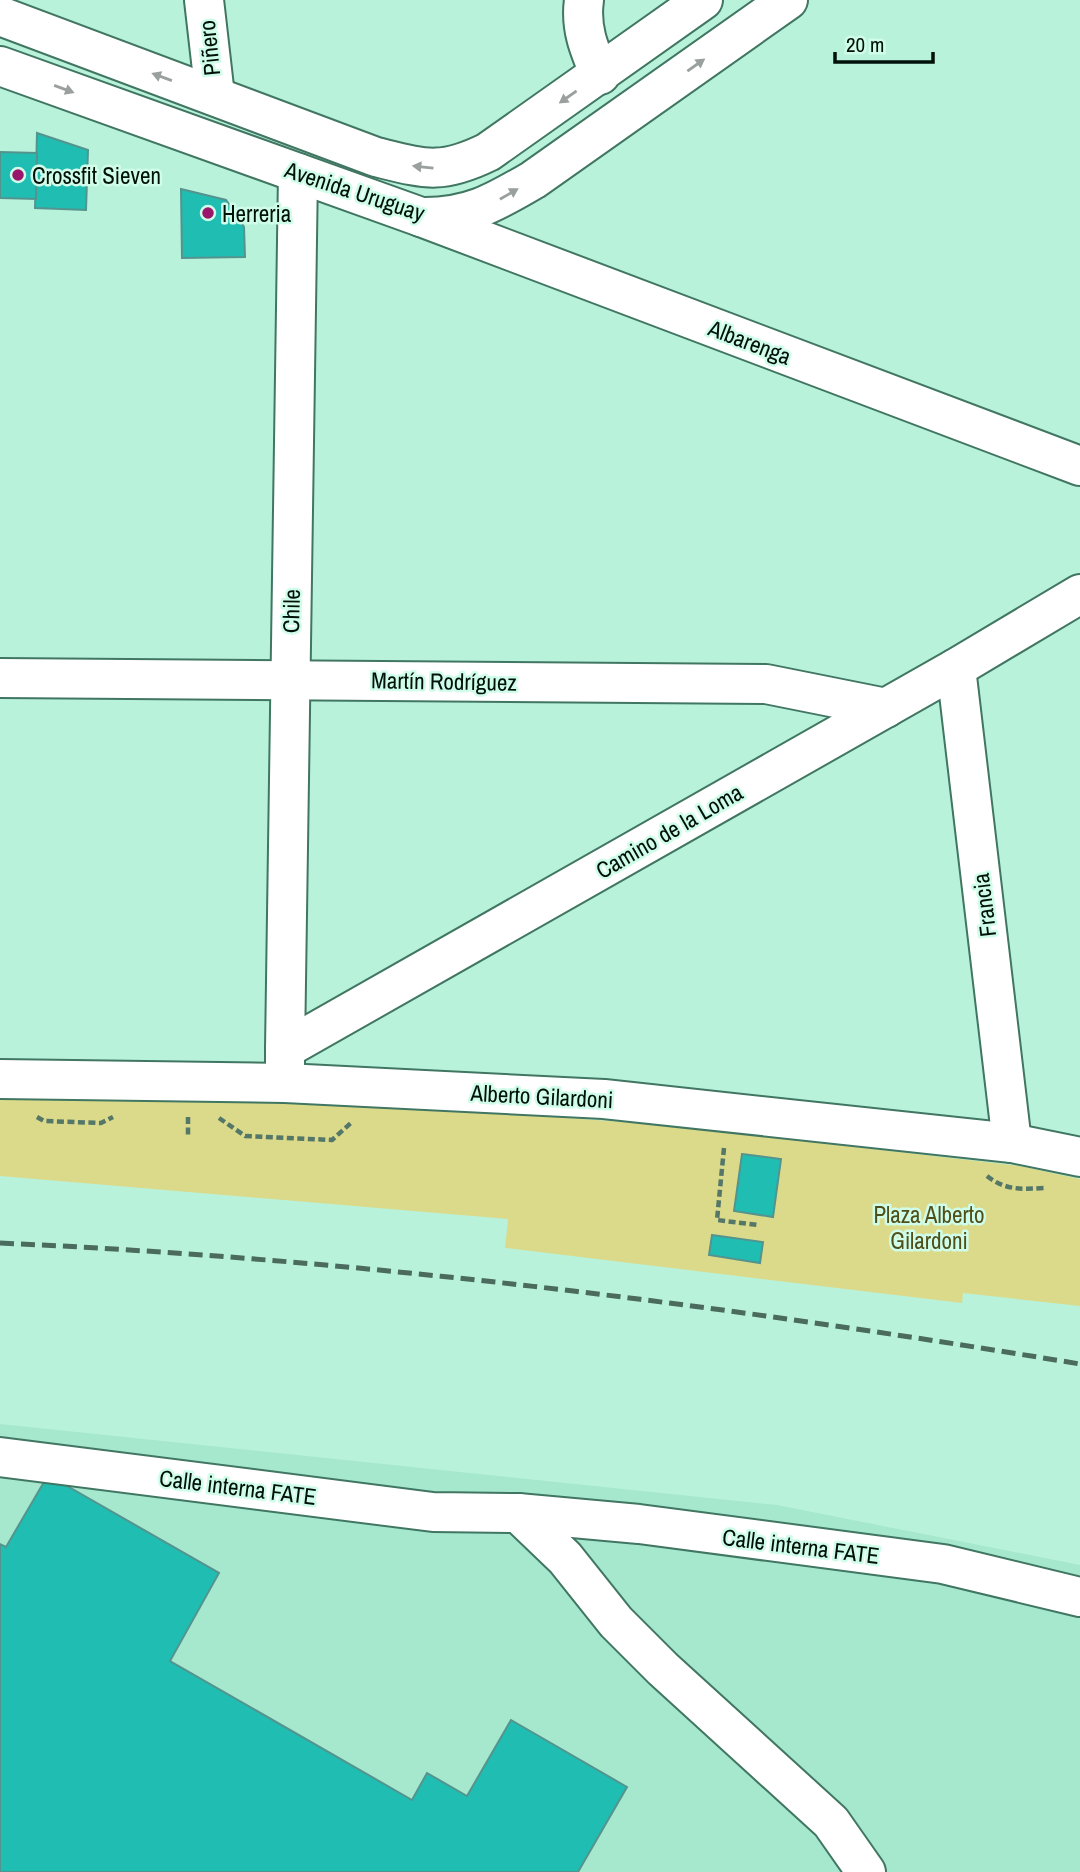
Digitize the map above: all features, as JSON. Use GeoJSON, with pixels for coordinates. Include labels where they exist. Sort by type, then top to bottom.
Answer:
{"type":"FeatureCollection","features":[{"type":"Feature","properties":{"kind":"street","name":"Piñero"},"geometry":{"type":"LineString","coordinates":[[204,0],[215,96]]}},
{"type":"Feature","properties":{"kind":"street"},"geometry":{"type":"LineString","coordinates":[[584,0],[582,15],[585,40],[600,75]]}},
{"type":"Feature","properties":{"kind":"street","name":"Avenida Uruguay"},"geometry":{"type":"LineString","coordinates":[[0,16],[376,157],[417,167],[442,169],[466,163],[488,152],[703,0]]}},
{"type":"Feature","properties":{"kind":"street","name":"Avenida Uruguay"},"geometry":{"type":"LineString","coordinates":[[0,66],[421,217],[463,215],[491,205],[533,180],[788,0]]}},
{"type":"Feature","properties":{"kind":"street","name":"Chile"},"geometry":{"type":"LineString","coordinates":[[285,1066],[298,173]]}},
{"type":"Feature","properties":{"kind":"street","name":"Albarenga"},"geometry":{"type":"LineString","coordinates":[[421,217],[1080,466]]}},
{"type":"Feature","properties":{"kind":"street","name":"Camino de la Loma"},"geometry":{"type":"LineString","coordinates":[[285,1066],[1080,594]]}},
{"type":"Feature","properties":{"kind":"street","name":"Francia"},"geometry":{"type":"LineString","coordinates":[[956,668],[1012,1143]]}},
{"type":"Feature","properties":{"kind":"street","name":"Martín Rodríguez"},"geometry":{"type":"LineString","coordinates":[[0,678],[766,684],[886,708]]}},
{"type":"Feature","properties":{"kind":"street","name":"Alberto Gilardoni"},"geometry":{"type":"LineString","coordinates":[[0,1079],[285,1066],[1012,1143],[1080,1157]]}},
{"type":"Feature","properties":{"kind":"street","name":"Calle interna FATE"},"geometry":{"type":"LineString","coordinates":[[0,1457],[433,1512],[518,1513],[639,1524],[943,1564],[1080,1597]]}},
{"type":"Feature","properties":{"kind":"street"},"geometry":{"type":"LineString","coordinates":[[518,1513],[565,1558],[616,1622],[663,1669],[831,1822],[866,1872]]}},
{"type":"Feature","properties":{"kind":"path"},"geometry":{"type":"LineString","coordinates":[[188,1110],[188,1137]]}},
{"type":"Feature","properties":{"kind":"path"},"geometry":{"type":"LineString","coordinates":[[28,1112],[44,1121],[101,1123],[117,1115]]}},
{"type":"Feature","properties":{"kind":"path"},"geometry":{"type":"LineString","coordinates":[[728,1112],[717,1220],[758,1225]]}},
{"type":"Feature","properties":{"kind":"path"},"geometry":{"type":"LineString","coordinates":[[176,1117],[198,1117]]}},
{"type":"Feature","properties":{"kind":"path"},"geometry":{"type":"LineString","coordinates":[[209,1118],[220,1118],[245,1136],[332,1140],[358,1118]]}},
{"type":"Feature","properties":{"kind":"path"},"geometry":{"type":"LineString","coordinates":[[986,1175],[1005,1188],[1016,1190],[1055,1187]]}},
{"type":"Feature","properties":{"kind":"shaded area"},"geometry":{"type":"Polygon","coordinates":[[[0,1424],[777,1505],[1080,1565],[1080,1872],[0,1872],[0,1424]]]}},
{"type":"Feature","properties":{"kind":"green space","name":"Plaza Alberto Gilardoni"},"geometry":{"type":"Polygon","coordinates":[[[0,1091],[283,1097],[663,1125],[1020,1166],[1080,1179],[1080,1306],[963,1293],[962,1303],[505,1248],[508,1219],[0,1176],[0,1091]]]}},
{"type":"Feature","properties":{"kind":"building"},"geometry":{"type":"Polygon","coordinates":[[[37,133],[88,150],[86,210],[35,208],[37,133]]]}},
{"type":"Feature","properties":{"kind":"building","name":"Crossfit Sieven"},"geometry":{"type":"Polygon","coordinates":[[[0,152],[37,153],[36,199],[0,198],[0,152]]]}},
{"type":"Feature","properties":{"kind":"building","name":"Herreria"},"geometry":{"type":"Polygon","coordinates":[[[181,189],[226,200],[244,227],[245,257],[182,258],[181,189]]]}},
{"type":"Feature","properties":{"kind":"building"},"geometry":{"type":"Polygon","coordinates":[[[742,1154],[781,1159],[773,1217],[734,1211],[742,1154]]]}},
{"type":"Feature","properties":{"kind":"building"},"geometry":{"type":"Polygon","coordinates":[[[712,1235],[763,1242],[760,1263],[709,1255],[712,1235]]]}},
{"type":"Feature","properties":{"kind":"building"},"geometry":{"type":"Polygon","coordinates":[[[48,1475],[219,1573],[170,1661],[412,1800],[427,1773],[467,1796],[511,1720],[627,1787],[578,1872],[0,1872],[0,1544],[6,1547],[48,1475]]]}},
{"type":"Feature","properties":{"kind":"railway"},"geometry":{"type":"LineString","coordinates":[[0,1243],[271,1260],[542,1287],[812,1322],[1080,1364]]}},
{"type":"Feature","properties":{"kind":"place","name":"Crossfit Sieven"},"geometry":{"type":"Point","coordinates":[18,175]}},
{"type":"Feature","properties":{"kind":"place","name":"Herreria"},"geometry":{"type":"Point","coordinates":[208,213]}}]}
